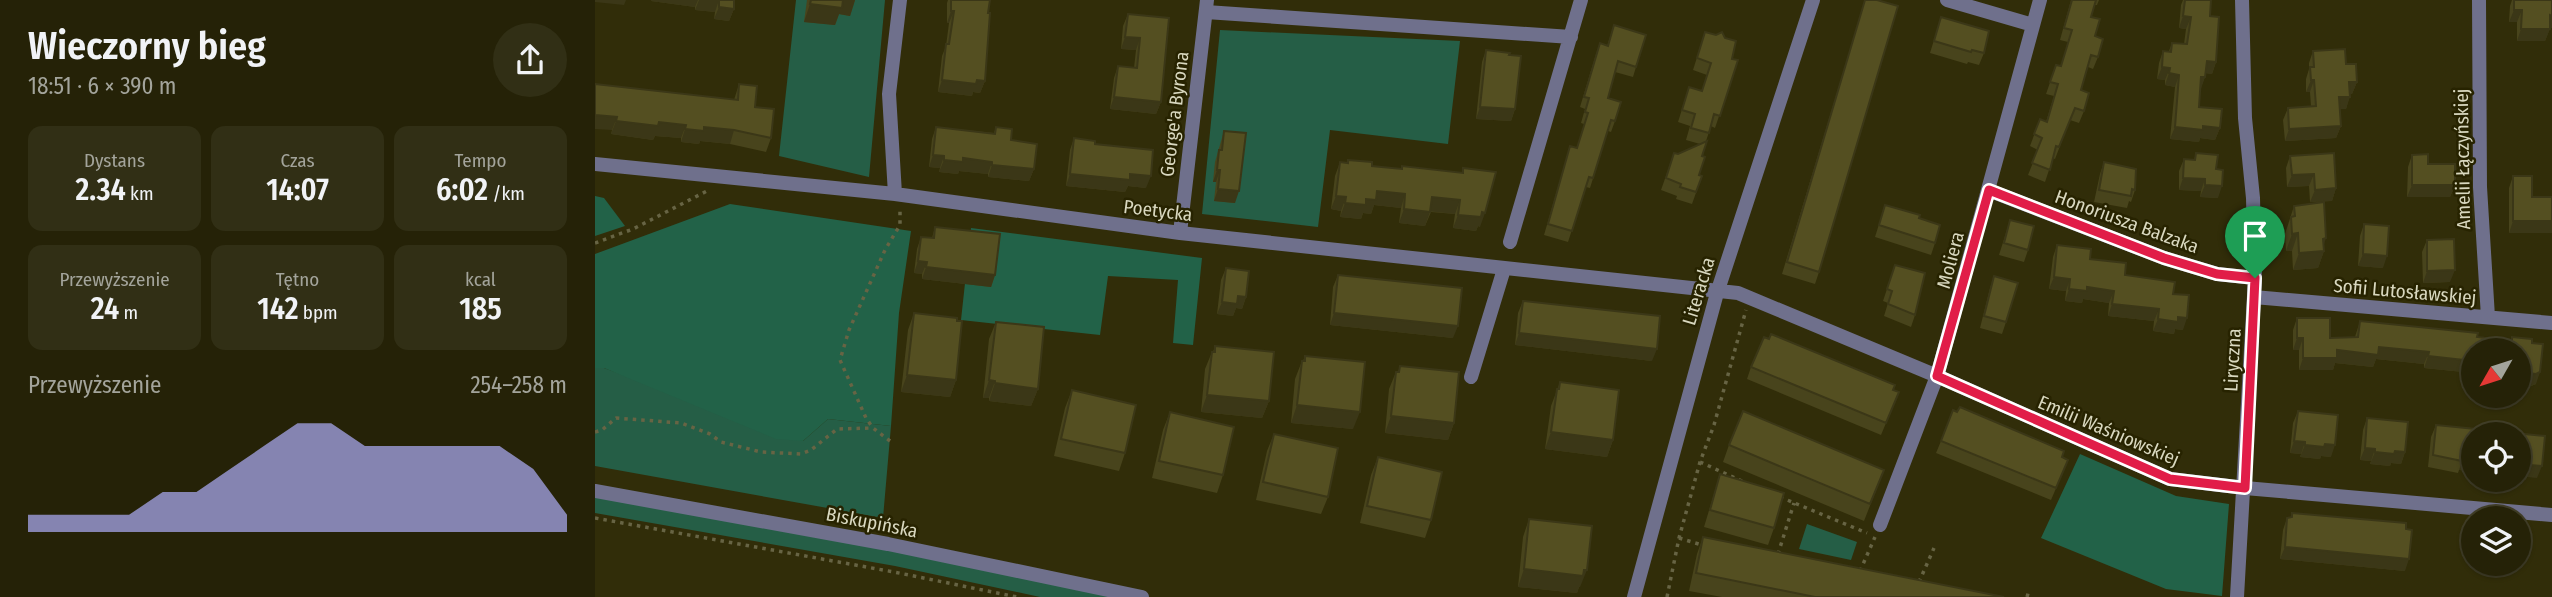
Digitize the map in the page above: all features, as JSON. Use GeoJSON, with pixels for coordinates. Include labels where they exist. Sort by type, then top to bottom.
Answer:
{"type":"FeatureCollection","features":[{"type":"Feature","properties":{"kind":"street"},"geometry":{"type":"LineString","coordinates":[[898,194],[889,94],[900,0]]}},
{"type":"Feature","properties":{"kind":"street"},"geometry":{"type":"LineString","coordinates":[[1510,242],[1581,0]]}},
{"type":"Feature","properties":{"kind":"street","name":"Literacka"},"geometry":{"type":"LineString","coordinates":[[1634,597],[1717,293],[1813,0]]}},
{"type":"Feature","properties":{"kind":"street"},"geometry":{"type":"LineString","coordinates":[[1947,0],[2033,25]]}},
{"type":"Feature","properties":{"kind":"street","name":"Moliera"},"geometry":{"type":"LineString","coordinates":[[1880,525],[1937,376],[2040,0]]}},
{"type":"Feature","properties":{"kind":"street","name":"Liryczna"},"geometry":{"type":"LineString","coordinates":[[2237,597],[2255,297],[2253,198],[2245,118],[2242,0]]}},
{"type":"Feature","properties":{"kind":"street","name":"Amelii Łączyńskiej"},"geometry":{"type":"LineString","coordinates":[[2479,0],[2480,187],[2488,317]]}},
{"type":"Feature","properties":{"kind":"street"},"geometry":{"type":"LineString","coordinates":[[1206,6],[1571,37]]}},
{"type":"Feature","properties":{"kind":"street","name":"George'a Byrona"},"geometry":{"type":"LineString","coordinates":[[1180,233],[1206,6]]}},
{"type":"Feature","properties":{"kind":"street","name":"Poetycka"},"geometry":{"type":"LineString","coordinates":[[595,164],[898,194],[1180,233],[1692,287],[1717,293]]}},
{"type":"Feature","properties":{"kind":"street","name":"Honoriusza Balzaka"},"geometry":{"type":"LineString","coordinates":[[1989,190],[2164,258],[2217,274],[2255,278]]}},
{"type":"Feature","properties":{"kind":"street"},"geometry":{"type":"LineString","coordinates":[[1471,377],[1504,269]]}},
{"type":"Feature","properties":{"kind":"street","name":"Emilii Waśniowskiej"},"geometry":{"type":"LineString","coordinates":[[1717,293],[1738,293],[1937,376],[2170,479],[2552,515]]}},
{"type":"Feature","properties":{"kind":"street","name":"Sofii Lutosławskiej"},"geometry":{"type":"LineString","coordinates":[[2255,297],[2552,323]]}},
{"type":"Feature","properties":{"kind":"street","name":"Biskupińska"},"geometry":{"type":"LineString","coordinates":[[595,491],[888,544],[1142,597]]}},
{"type":"Feature","properties":{"kind":"path"},"geometry":{"type":"LineString","coordinates":[[595,243],[633,229],[708,191]]}},
{"type":"Feature","properties":{"kind":"path"},"geometry":{"type":"LineString","coordinates":[[890,441],[873,428],[866,418],[841,360],[849,330],[885,250],[900,225],[898,194]]}},
{"type":"Feature","properties":{"kind":"path"},"geometry":{"type":"LineString","coordinates":[[1667,597],[1679,538],[1700,461],[1714,425],[1749,298]]}},
{"type":"Feature","properties":{"kind":"path"},"geometry":{"type":"LineString","coordinates":[[595,432],[602,430],[616,418],[681,423],[710,434],[722,442],[761,452],[801,454],[811,450],[837,429],[873,428]]}},
{"type":"Feature","properties":{"kind":"path"},"geometry":{"type":"LineString","coordinates":[[1700,461],[1749,484]]}},
{"type":"Feature","properties":{"kind":"path"},"geometry":{"type":"LineString","coordinates":[[1772,493],[1875,536],[1858,576],[1862,577]]}},
{"type":"Feature","properties":{"kind":"path"},"geometry":{"type":"LineString","coordinates":[[1776,560],[1794,503]]}},
{"type":"Feature","properties":{"kind":"path"},"geometry":{"type":"LineString","coordinates":[[595,519],[894,572],[1017,597]]}},
{"type":"Feature","properties":{"kind":"path"},"geometry":{"type":"LineString","coordinates":[[1679,538],[1706,546]]}},
{"type":"Feature","properties":{"kind":"path"},"geometry":{"type":"LineString","coordinates":[[1917,588],[1934,548]]}},
{"type":"Feature","properties":{"kind":"path"},"geometry":{"type":"LineString","coordinates":[[2027,597],[2029,590]]}},
{"type":"Feature","properties":{"kind":"green space"},"geometry":{"type":"Polygon","coordinates":[[[796,0],[885,0],[869,177],[779,156],[796,0]]]}},
{"type":"Feature","properties":{"kind":"green space"},"geometry":{"type":"Polygon","coordinates":[[[1220,30],[1460,41],[1448,144],[1330,130],[1318,227],[1202,214],[1220,30]]]}},
{"type":"Feature","properties":{"kind":"green space"},"geometry":{"type":"Polygon","coordinates":[[[595,196],[604,198],[625,226],[595,236],[595,196]]]}},
{"type":"Feature","properties":{"kind":"green space"},"geometry":{"type":"Polygon","coordinates":[[[730,204],[911,231],[899,313],[891,426],[828,419],[803,441],[776,439],[604,368],[595,368],[595,254],[730,204]]]}},
{"type":"Feature","properties":{"kind":"green space"},"geometry":{"type":"Polygon","coordinates":[[[971,228],[1202,258],[1193,345],[1173,343],[1178,280],[1108,276],[1100,335],[961,320],[971,228]]]}},
{"type":"Feature","properties":{"kind":"green space"},"geometry":{"type":"Polygon","coordinates":[[[595,368],[604,368],[803,441],[828,419],[891,426],[883,518],[595,466],[595,368]]]}},
{"type":"Feature","properties":{"kind":"green space"},"geometry":{"type":"Polygon","coordinates":[[[2080,454],[2176,496],[2229,504],[2222,596],[2166,589],[2041,538],[2080,454]]]}},
{"type":"Feature","properties":{"kind":"green space"},"geometry":{"type":"Polygon","coordinates":[[[595,497],[941,560],[1115,597],[1040,597],[895,566],[595,513],[595,497]]]}},
{"type":"Feature","properties":{"kind":"green space"},"geometry":{"type":"Polygon","coordinates":[[[1807,524],[1857,542],[1851,560],[1799,549],[1807,524]]]}},
{"type":"Feature","properties":{"kind":"building"},"geometry":{"type":"Polygon","coordinates":[[[719,0],[734,0],[734,9],[719,7],[719,0]]]}},
{"type":"Feature","properties":{"kind":"building"},"geometry":{"type":"Polygon","coordinates":[[[811,0],[843,0],[842,8],[810,4],[811,0]]]}},
{"type":"Feature","properties":{"kind":"building"},"geometry":{"type":"Polygon","coordinates":[[[951,0],[990,0],[985,81],[977,80],[976,84],[942,80],[946,44],[949,44],[954,11],[951,11],[951,0]]]}},
{"type":"Feature","properties":{"kind":"building"},"geometry":{"type":"Polygon","coordinates":[[[1865,0],[1877,0],[1898,6],[1819,272],[1787,262],[1865,0]]]}},
{"type":"Feature","properties":{"kind":"building"},"geometry":{"type":"Polygon","coordinates":[[[2072,0],[2096,0],[2091,17],[2100,19],[2095,36],[2103,39],[2098,57],[2091,55],[2081,90],[2089,93],[2084,111],[2075,108],[2059,147],[2056,146],[2050,170],[2032,163],[2042,138],[2034,134],[2040,119],[2047,122],[2058,84],[2050,82],[2056,65],[2061,66],[2072,30],[2064,28],[2072,0]]]}},
{"type":"Feature","properties":{"kind":"building"},"geometry":{"type":"Polygon","coordinates":[[[2185,0],[2211,0],[2210,16],[2219,17],[2216,62],[2207,61],[2205,77],[2201,77],[2199,107],[2222,109],[2220,128],[2203,126],[2203,130],[2175,127],[2179,75],[2169,73],[2170,68],[2162,67],[2163,51],[2171,52],[2172,43],[2187,44],[2191,17],[2183,16],[2185,0]]]}},
{"type":"Feature","properties":{"kind":"building"},"geometry":{"type":"Polygon","coordinates":[[[2514,0],[2552,0],[2550,29],[2521,29],[2522,10],[2514,10],[2514,0]]]}},
{"type":"Feature","properties":{"kind":"building"},"geometry":{"type":"Polygon","coordinates":[[[1128,14],[1169,18],[1161,102],[1114,97],[1118,66],[1137,68],[1140,38],[1125,37],[1128,14]]]}},
{"type":"Feature","properties":{"kind":"building"},"geometry":{"type":"Polygon","coordinates":[[[1941,17],[1989,31],[1984,53],[1934,41],[1941,17]]]}},
{"type":"Feature","properties":{"kind":"building"},"geometry":{"type":"Polygon","coordinates":[[[1614,25],[1646,35],[1636,67],[1618,61],[1608,98],[1621,102],[1615,121],[1611,120],[1593,178],[1589,177],[1572,231],[1548,224],[1570,146],[1577,148],[1588,113],[1585,112],[1589,98],[1584,97],[1600,43],[1608,46],[1614,25]]]}},
{"type":"Feature","properties":{"kind":"building"},"geometry":{"type":"Polygon","coordinates":[[[1705,32],[1716,35],[1722,32],[1725,38],[1736,41],[1732,59],[1738,60],[1720,116],[1714,114],[1709,133],[1691,128],[1695,114],[1682,110],[1689,87],[1702,91],[1711,63],[1697,58],[1705,32]]]}},
{"type":"Feature","properties":{"kind":"building"},"geometry":{"type":"Polygon","coordinates":[[[2345,49],[2346,64],[2356,64],[2357,82],[2349,82],[2350,97],[2339,97],[2341,126],[2289,129],[2288,108],[2316,106],[2310,67],[2314,67],[2313,51],[2345,49]]]}},
{"type":"Feature","properties":{"kind":"building"},"geometry":{"type":"Polygon","coordinates":[[[1486,50],[1521,56],[1515,109],[1480,107],[1486,50]]]}},
{"type":"Feature","properties":{"kind":"building"},"geometry":{"type":"Polygon","coordinates":[[[595,84],[738,100],[739,84],[757,86],[755,107],[774,109],[771,138],[734,130],[704,127],[704,131],[685,129],[686,125],[659,122],[658,126],[616,121],[617,117],[595,115],[595,84]]]}},
{"type":"Feature","properties":{"kind":"building"},"geometry":{"type":"Polygon","coordinates":[[[936,127],[995,134],[996,127],[1012,129],[1011,140],[1037,144],[1034,169],[992,165],[992,162],[963,158],[963,162],[944,160],[944,156],[933,155],[936,127]]]}},
{"type":"Feature","properties":{"kind":"building"},"geometry":{"type":"Polygon","coordinates":[[[1224,131],[1246,133],[1239,191],[1218,189],[1219,150],[1222,150],[1224,131]]]}},
{"type":"Feature","properties":{"kind":"building"},"geometry":{"type":"Polygon","coordinates":[[[1074,138],[1095,141],[1095,144],[1153,150],[1151,176],[1130,174],[1130,180],[1070,174],[1074,138]]]}},
{"type":"Feature","properties":{"kind":"building"},"geometry":{"type":"Polygon","coordinates":[[[1707,141],[1699,175],[1702,176],[1696,192],[1680,187],[1681,184],[1666,178],[1674,153],[1678,154],[1707,141]]]}},
{"type":"Feature","properties":{"kind":"building"},"geometry":{"type":"Polygon","coordinates":[[[2196,153],[2218,155],[2216,169],[2223,170],[2222,186],[2205,185],[2205,179],[2183,178],[2184,159],[2195,160],[2196,153]]]}},
{"type":"Feature","properties":{"kind":"building"},"geometry":{"type":"Polygon","coordinates":[[[2334,153],[2336,188],[2315,190],[2314,174],[2292,175],[2290,156],[2334,153]]]}},
{"type":"Feature","properties":{"kind":"building"},"geometry":{"type":"Polygon","coordinates":[[[2428,154],[2428,164],[2455,164],[2455,185],[2412,185],[2412,155],[2428,154]]]}},
{"type":"Feature","properties":{"kind":"building"},"geometry":{"type":"Polygon","coordinates":[[[1348,160],[1402,169],[1402,166],[1463,173],[1463,168],[1496,172],[1485,213],[1482,212],[1481,217],[1458,215],[1460,200],[1432,197],[1430,212],[1404,209],[1405,194],[1377,191],[1376,200],[1366,199],[1366,205],[1345,203],[1346,197],[1336,196],[1340,162],[1348,163],[1348,160]]]}},
{"type":"Feature","properties":{"kind":"building"},"geometry":{"type":"Polygon","coordinates":[[[2104,162],[2136,169],[2135,190],[2132,189],[2131,196],[2099,190],[2104,162]]]}},
{"type":"Feature","properties":{"kind":"building"},"geometry":{"type":"Polygon","coordinates":[[[2513,176],[2532,176],[2532,197],[2552,197],[2552,221],[2513,221],[2513,176]]]}},
{"type":"Feature","properties":{"kind":"building"},"geometry":{"type":"Polygon","coordinates":[[[2324,202],[2324,251],[2299,253],[2298,233],[2292,234],[2291,217],[2295,216],[2294,206],[2324,202]]]}},
{"type":"Feature","properties":{"kind":"building"},"geometry":{"type":"Polygon","coordinates":[[[1885,205],[1920,215],[1919,218],[1940,225],[1935,243],[1879,225],[1885,205]]]}},
{"type":"Feature","properties":{"kind":"building"},"geometry":{"type":"Polygon","coordinates":[[[2010,220],[2034,226],[2028,250],[2004,243],[2010,220]]]}},
{"type":"Feature","properties":{"kind":"building"},"geometry":{"type":"Polygon","coordinates":[[[2364,224],[2389,226],[2387,256],[2363,254],[2364,224]]]}},
{"type":"Feature","properties":{"kind":"building"},"geometry":{"type":"Polygon","coordinates":[[[935,227],[1000,234],[995,275],[926,267],[927,262],[918,261],[921,237],[934,238],[935,227]]]}},
{"type":"Feature","properties":{"kind":"building"},"geometry":{"type":"Polygon","coordinates":[[[2454,239],[2455,270],[2427,271],[2427,240],[2454,239]]]}},
{"type":"Feature","properties":{"kind":"building"},"geometry":{"type":"Polygon","coordinates":[[[2057,245],[2091,249],[2090,259],[2126,263],[2125,275],[2175,282],[2173,294],[2189,295],[2187,318],[2178,317],[2178,322],[2158,319],[2159,309],[2112,304],[2114,291],[2087,287],[2087,291],[2069,289],[2070,279],[2054,277],[2057,245]]]}},
{"type":"Feature","properties":{"kind":"building"},"geometry":{"type":"Polygon","coordinates":[[[1895,265],[1925,273],[1915,315],[1888,304],[1892,291],[1887,289],[1895,265]]]}},
{"type":"Feature","properties":{"kind":"building"},"geometry":{"type":"Polygon","coordinates":[[[1226,268],[1249,271],[1246,297],[1238,296],[1237,304],[1222,302],[1226,268]]]}},
{"type":"Feature","properties":{"kind":"building"},"geometry":{"type":"Polygon","coordinates":[[[1338,275],[1462,288],[1458,326],[1334,313],[1338,275]]]}},
{"type":"Feature","properties":{"kind":"building"},"geometry":{"type":"Polygon","coordinates":[[[1994,276],[2018,283],[2006,322],[1984,316],[1994,276]]]}},
{"type":"Feature","properties":{"kind":"building"},"geometry":{"type":"Polygon","coordinates":[[[1523,301],[1660,316],[1657,349],[1519,333],[1523,301]]]}},
{"type":"Feature","properties":{"kind":"building"},"geometry":{"type":"Polygon","coordinates":[[[914,313],[957,318],[957,321],[962,321],[956,380],[907,375],[914,313]]]}},
{"type":"Feature","properties":{"kind":"building"},"geometry":{"type":"Polygon","coordinates":[[[2297,318],[2330,318],[2330,338],[2358,337],[2360,321],[2478,333],[2477,337],[2486,338],[2461,338],[2461,360],[2428,356],[2429,352],[2379,347],[2378,355],[2337,350],[2337,358],[2303,358],[2303,338],[2297,338],[2297,318]]]}},
{"type":"Feature","properties":{"kind":"building"},"geometry":{"type":"Polygon","coordinates":[[[996,322],[1044,327],[1038,389],[989,380],[996,322]]]}},
{"type":"Feature","properties":{"kind":"building"},"geometry":{"type":"Polygon","coordinates":[[[1771,334],[1895,385],[1893,390],[1899,392],[1886,423],[1751,367],[1764,337],[1769,339],[1771,334]]]}},
{"type":"Feature","properties":{"kind":"building"},"geometry":{"type":"Polygon","coordinates":[[[2531,339],[2532,343],[2543,344],[2540,372],[2531,373],[2531,339]]]}},
{"type":"Feature","properties":{"kind":"building"},"geometry":{"type":"Polygon","coordinates":[[[1215,346],[1274,352],[1269,401],[1207,395],[1215,346]]]}},
{"type":"Feature","properties":{"kind":"building"},"geometry":{"type":"Polygon","coordinates":[[[1305,356],[1365,362],[1360,412],[1297,405],[1302,361],[1305,361],[1305,356]]]}},
{"type":"Feature","properties":{"kind":"building"},"geometry":{"type":"Polygon","coordinates":[[[1400,366],[1459,372],[1454,423],[1391,416],[1396,372],[1399,372],[1400,366]]]}},
{"type":"Feature","properties":{"kind":"building"},"geometry":{"type":"Polygon","coordinates":[[[1560,382],[1619,390],[1613,440],[1551,432],[1560,382]]]}},
{"type":"Feature","properties":{"kind":"building"},"geometry":{"type":"Polygon","coordinates":[[[1072,390],[1136,405],[1125,453],[1061,439],[1072,390]]]}},
{"type":"Feature","properties":{"kind":"building"},"geometry":{"type":"Polygon","coordinates":[[[1960,407],[2064,451],[2062,457],[2068,460],[2056,488],[1941,441],[1953,410],[1957,412],[1960,407]]]}},
{"type":"Feature","properties":{"kind":"building"},"geometry":{"type":"Polygon","coordinates":[[[1743,411],[1884,470],[1870,504],[1729,445],[1743,411]]]}},
{"type":"Feature","properties":{"kind":"building"},"geometry":{"type":"Polygon","coordinates":[[[2298,411],[2338,415],[2335,445],[2325,444],[2324,447],[2294,441],[2298,411]]]}},
{"type":"Feature","properties":{"kind":"building"},"geometry":{"type":"Polygon","coordinates":[[[1170,412],[1234,427],[1223,475],[1159,461],[1170,412]]]}},
{"type":"Feature","properties":{"kind":"building"},"geometry":{"type":"Polygon","coordinates":[[[2367,418],[2408,422],[2405,452],[2395,451],[2394,454],[2365,448],[2367,418]]]}},
{"type":"Feature","properties":{"kind":"building"},"geometry":{"type":"Polygon","coordinates":[[[2436,425],[2461,428],[2461,461],[2433,455],[2436,425]]]}},
{"type":"Feature","properties":{"kind":"building"},"geometry":{"type":"Polygon","coordinates":[[[1274,434],[1338,448],[1328,497],[1263,482],[1274,434]]]}},
{"type":"Feature","properties":{"kind":"building"},"geometry":{"type":"Polygon","coordinates":[[[2531,435],[2545,436],[2542,466],[2531,465],[2531,435]]]}},
{"type":"Feature","properties":{"kind":"building"},"geometry":{"type":"Polygon","coordinates":[[[1378,457],[1442,472],[1431,520],[1367,506],[1378,457]]]}},
{"type":"Feature","properties":{"kind":"building"},"geometry":{"type":"Polygon","coordinates":[[[1720,474],[1784,493],[1774,528],[1710,510],[1720,474]]]}},
{"type":"Feature","properties":{"kind":"building"},"geometry":{"type":"Polygon","coordinates":[[[2292,513],[2406,523],[2406,529],[2412,530],[2409,559],[2285,547],[2287,518],[2292,517],[2292,513]]]}},
{"type":"Feature","properties":{"kind":"building"},"geometry":{"type":"Polygon","coordinates":[[[1529,519],[1592,526],[1587,570],[1584,570],[1583,576],[1524,569],[1529,519]]]}},
{"type":"Feature","properties":{"kind":"building"},"geometry":{"type":"Polygon","coordinates":[[[1703,537],[2004,597],[1815,597],[1696,573],[1703,537]]]}},
{"type":"Feature","properties":{"kind":"route"},"geometry":{"type":"LineString","coordinates":[[1989,190],[2164,258],[2217,274],[2255,278],[2245,488],[2170,479],[1937,376],[1989,190]]}}]}
